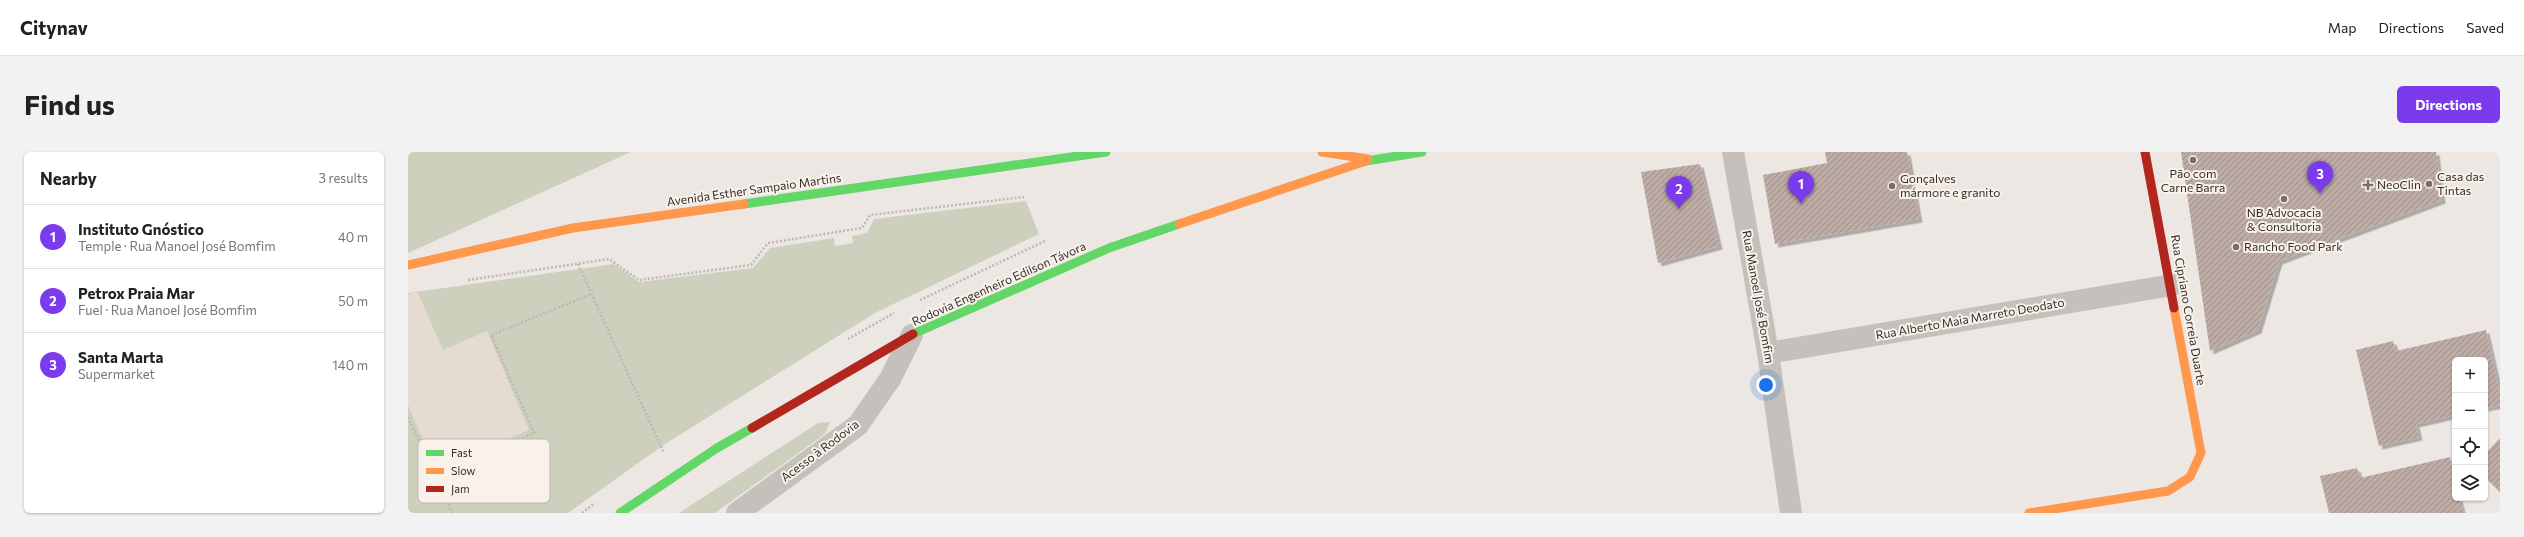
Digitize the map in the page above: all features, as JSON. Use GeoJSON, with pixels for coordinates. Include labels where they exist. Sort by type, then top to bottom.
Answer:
{"type":"FeatureCollection","features":[{"type":"Feature","properties":{"kind":"street","name":"Avenida Esther Sampaio Martins"},"geometry":{"type":"LineString","coordinates":[[408,265],[573,228],[1106,152]]}},
{"type":"Feature","properties":{"kind":"street"},"geometry":{"type":"LineString","coordinates":[[1322,152],[1371,160]]}},
{"type":"Feature","properties":{"kind":"street","name":"Rodovia Engenheiro Edilson Távora"},"geometry":{"type":"LineString","coordinates":[[620,513],[717,448],[912,335],[1109,248],[1371,160],[1422,152]]}},
{"type":"Feature","properties":{"kind":"street","name":"Rua Manoel José Bomfim"},"geometry":{"type":"LineString","coordinates":[[1733,152],[1768,353],[1790,513]]}},
{"type":"Feature","properties":{"kind":"street","name":"Rua Cipriano Correia Duarte"},"geometry":{"type":"LineString","coordinates":[[2030,513],[2168,491],[2186,484],[2196,472],[2201,453],[2172,285],[2145,152]]}},
{"type":"Feature","properties":{"kind":"street","name":"Rua Alberto Maia Marreto Deodato"},"geometry":{"type":"LineString","coordinates":[[1768,353],[2172,285]]}},
{"type":"Feature","properties":{"kind":"street","name":"Acesso à Rodovia"},"geometry":{"type":"LineString","coordinates":[[737,513],[858,425],[890,379],[912,335]]}},
{"type":"Feature","properties":{"kind":"path"},"geometry":{"type":"LineString","coordinates":[[462,281],[609,259],[639,280],[751,265],[768,243],[862,228],[870,215],[1024,197]]}},
{"type":"Feature","properties":{"kind":"path"},"geometry":{"type":"LineString","coordinates":[[578,264],[665,455],[659,459]]}},
{"type":"Feature","properties":{"kind":"path"},"geometry":{"type":"LineString","coordinates":[[520,439],[534,433],[491,335],[592,294]]}},
{"type":"Feature","properties":{"kind":"path"},"geometry":{"type":"LineString","coordinates":[[408,417],[418,439]]}},
{"type":"Feature","properties":{"kind":"path"},"geometry":{"type":"LineString","coordinates":[[582,513],[601,500]]}},
{"type":"Feature","properties":{"kind":"path"},"geometry":{"type":"LineString","coordinates":[[447,503],[452,513]]}},
{"type":"Feature","properties":{"kind":"green space"},"geometry":{"type":"Polygon","coordinates":[[[408,152],[631,152],[408,253],[408,152]]]}},
{"type":"Feature","properties":{"kind":"green space"},"geometry":{"type":"Polygon","coordinates":[[[1026,201],[1039,234],[875,313],[665,444],[568,513],[408,513],[408,293],[614,264],[639,282],[753,268],[770,248],[834,238],[835,246],[853,243],[852,236],[867,233],[874,219],[1026,201]]]}},
{"type":"Feature","properties":{"kind":"green space"},"geometry":{"type":"Polygon","coordinates":[[[830,422],[825,434],[715,513],[679,513],[818,423],[830,422]]]}},
{"type":"Feature","properties":{"kind":"shaded area"},"geometry":{"type":"Polygon","coordinates":[[[417,291],[443,350],[487,331],[529,430],[508,439],[423,439],[408,405],[408,295],[417,291]]]}},
{"type":"Feature","properties":{"kind":"building"},"geometry":{"type":"Polygon","coordinates":[[[1825,152],[1907,152],[1919,219],[1775,244],[1763,175],[1827,163],[1825,152]]]}},
{"type":"Feature","properties":{"kind":"building"},"geometry":{"type":"Polygon","coordinates":[[[2181,152],[2436,152],[2442,200],[2279,261],[2258,330],[2210,351],[2181,152]]]}},
{"type":"Feature","properties":{"kind":"building"},"geometry":{"type":"Polygon","coordinates":[[[1700,164],[1719,246],[1658,263],[1641,172],[1700,164]]]}},
{"type":"Feature","properties":{"kind":"building"},"geometry":{"type":"Polygon","coordinates":[[[2486,330],[2500,393],[2500,405],[2488,407],[2488,357],[2452,357],[2452,416],[2416,424],[2419,437],[2379,446],[2356,350],[2393,341],[2396,351],[2486,330]]]}},
{"type":"Feature","properties":{"kind":"building"},"geometry":{"type":"Polygon","coordinates":[[[2500,438],[2500,492],[2488,480],[2488,451],[2500,438]]]}},
{"type":"Feature","properties":{"kind":"building"},"geometry":{"type":"Polygon","coordinates":[[[2450,457],[2452,466],[2452,501],[2460,501],[2463,513],[2329,513],[2320,476],[2357,468],[2360,478],[2450,457]]]}},
{"type":"Feature","properties":{"kind":"traffic: fast"},"geometry":{"type":"LineString","coordinates":[[744,204],[1106,152]]}},
{"type":"Feature","properties":{"kind":"traffic: fast"},"geometry":{"type":"LineString","coordinates":[[1366,161],[1422,152]]}},
{"type":"Feature","properties":{"kind":"traffic: fast"},"geometry":{"type":"LineString","coordinates":[[913,334],[1109,248],[1179,224]]}},
{"type":"Feature","properties":{"kind":"traffic: fast"},"geometry":{"type":"LineString","coordinates":[[620,513],[717,448],[752,428]]}},
{"type":"Feature","properties":{"kind":"traffic: slow"},"geometry":{"type":"LineString","coordinates":[[1322,152],[1368,159]]}},
{"type":"Feature","properties":{"kind":"traffic: slow"},"geometry":{"type":"LineString","coordinates":[[1179,224],[1366,161]]}},
{"type":"Feature","properties":{"kind":"traffic: slow"},"geometry":{"type":"LineString","coordinates":[[408,265],[573,228],[744,204]]}},
{"type":"Feature","properties":{"kind":"traffic: slow"},"geometry":{"type":"LineString","coordinates":[[2029,513],[2168,491],[2190,477],[2201,453],[2174,308]]}},
{"type":"Feature","properties":{"kind":"traffic: jam"},"geometry":{"type":"LineString","coordinates":[[2145,152],[2174,308]]}},
{"type":"Feature","properties":{"kind":"traffic: jam"},"geometry":{"type":"LineString","coordinates":[[752,428],[913,334]]}},
{"type":"Feature","properties":{"kind":"place","name":"Pão com Carne Barra"},"geometry":{"type":"Point","coordinates":[2193,160]}},
{"type":"Feature","properties":{"kind":"place","name":"Casa das Tintas"},"geometry":{"type":"Point","coordinates":[2429,184]}},
{"type":"Feature","properties":{"kind":"place","name":"NeoClin"},"geometry":{"type":"Point","coordinates":[2368,185]}},
{"type":"Feature","properties":{"kind":"place","name":"Gonçalves mármore e granito"},"geometry":{"type":"Point","coordinates":[1892,186]}},
{"type":"Feature","properties":{"kind":"place","name":"Santa Marta"},"geometry":{"type":"Point","coordinates":[2320,194]}},
{"type":"Feature","properties":{"kind":"place","name":"NB Advocacia & Consultoria"},"geometry":{"type":"Point","coordinates":[2284,199]}},
{"type":"Feature","properties":{"kind":"place","name":"Instituto Gnóstico"},"geometry":{"type":"Point","coordinates":[1801,204]}},
{"type":"Feature","properties":{"kind":"place","name":"Petrox Praia Mar"},"geometry":{"type":"Point","coordinates":[1679,209]}},
{"type":"Feature","properties":{"kind":"place","name":"Rancho Food Park"},"geometry":{"type":"Point","coordinates":[2236,247]}}]}
